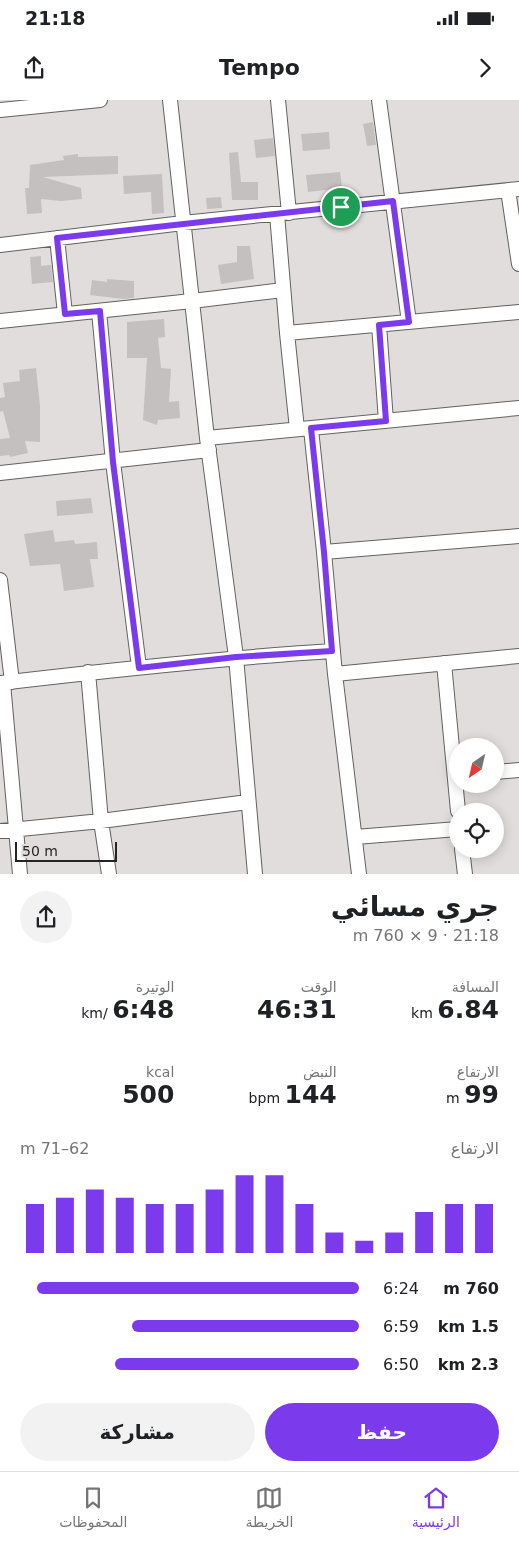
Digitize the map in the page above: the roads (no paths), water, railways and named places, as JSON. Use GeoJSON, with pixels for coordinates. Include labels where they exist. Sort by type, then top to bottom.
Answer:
{"type":"FeatureCollection","features":[{"type":"Feature","properties":{"kind":"street"},"geometry":{"type":"LineString","coordinates":[[0,110],[100,100]]}},
{"type":"Feature","properties":{"kind":"street"},"geometry":{"type":"LineString","coordinates":[[170,100],[208,444],[236,657],[255,874]]}},
{"type":"Feature","properties":{"kind":"street"},"geometry":{"type":"LineString","coordinates":[[278,100],[283,214],[283,290],[287,333],[324,552],[332,651],[359,874]]}},
{"type":"Feature","properties":{"kind":"street"},"geometry":{"type":"LineString","coordinates":[[380,100],[409,322]]}},
{"type":"Feature","properties":{"kind":"street"},"geometry":{"type":"LineString","coordinates":[[0,245],[393,201],[514,190],[519,264]]}},
{"type":"Feature","properties":{"kind":"street"},"geometry":{"type":"LineString","coordinates":[[57,238],[65,314]]}},
{"type":"Feature","properties":{"kind":"street"},"geometry":{"type":"LineString","coordinates":[[0,321],[283,290]]}},
{"type":"Feature","properties":{"kind":"street"},"geometry":{"type":"LineString","coordinates":[[100,311],[113,462],[139,668]]}},
{"type":"Feature","properties":{"kind":"street"},"geometry":{"type":"LineString","coordinates":[[287,333],[519,312]]}},
{"type":"Feature","properties":{"kind":"street"},"geometry":{"type":"LineString","coordinates":[[379,325],[386,421]]}},
{"type":"Feature","properties":{"kind":"street"},"geometry":{"type":"LineString","coordinates":[[0,473],[113,462],[208,444],[304,429],[519,408]]}},
{"type":"Feature","properties":{"kind":"street"},"geometry":{"type":"LineString","coordinates":[[324,552],[519,536]]}},
{"type":"Feature","properties":{"kind":"street"},"geometry":{"type":"LineString","coordinates":[[0,580],[5,683],[20,874]]}},
{"type":"Feature","properties":{"kind":"street"},"geometry":{"type":"LineString","coordinates":[[5,683],[88,672],[236,657],[332,651]]}},
{"type":"Feature","properties":{"kind":"street"},"geometry":{"type":"LineString","coordinates":[[335,674],[519,656]]}},
{"type":"Feature","properties":{"kind":"street"},"geometry":{"type":"LineString","coordinates":[[444,663],[452,738]]}},
{"type":"Feature","properties":{"kind":"street"},"geometry":{"type":"LineString","coordinates":[[88,672],[101,821],[109,874]]}},
{"type":"Feature","properties":{"kind":"street"},"geometry":{"type":"LineString","coordinates":[[504,771],[519,770]]}},
{"type":"Feature","properties":{"kind":"street"},"geometry":{"type":"LineString","coordinates":[[0,832],[248,802]]}},
{"type":"Feature","properties":{"kind":"street"},"geometry":{"type":"LineString","coordinates":[[355,837],[449,830]]}},
{"type":"Feature","properties":{"kind":"street"},"geometry":{"type":"LineString","coordinates":[[463,858],[465,874]]}}]}
